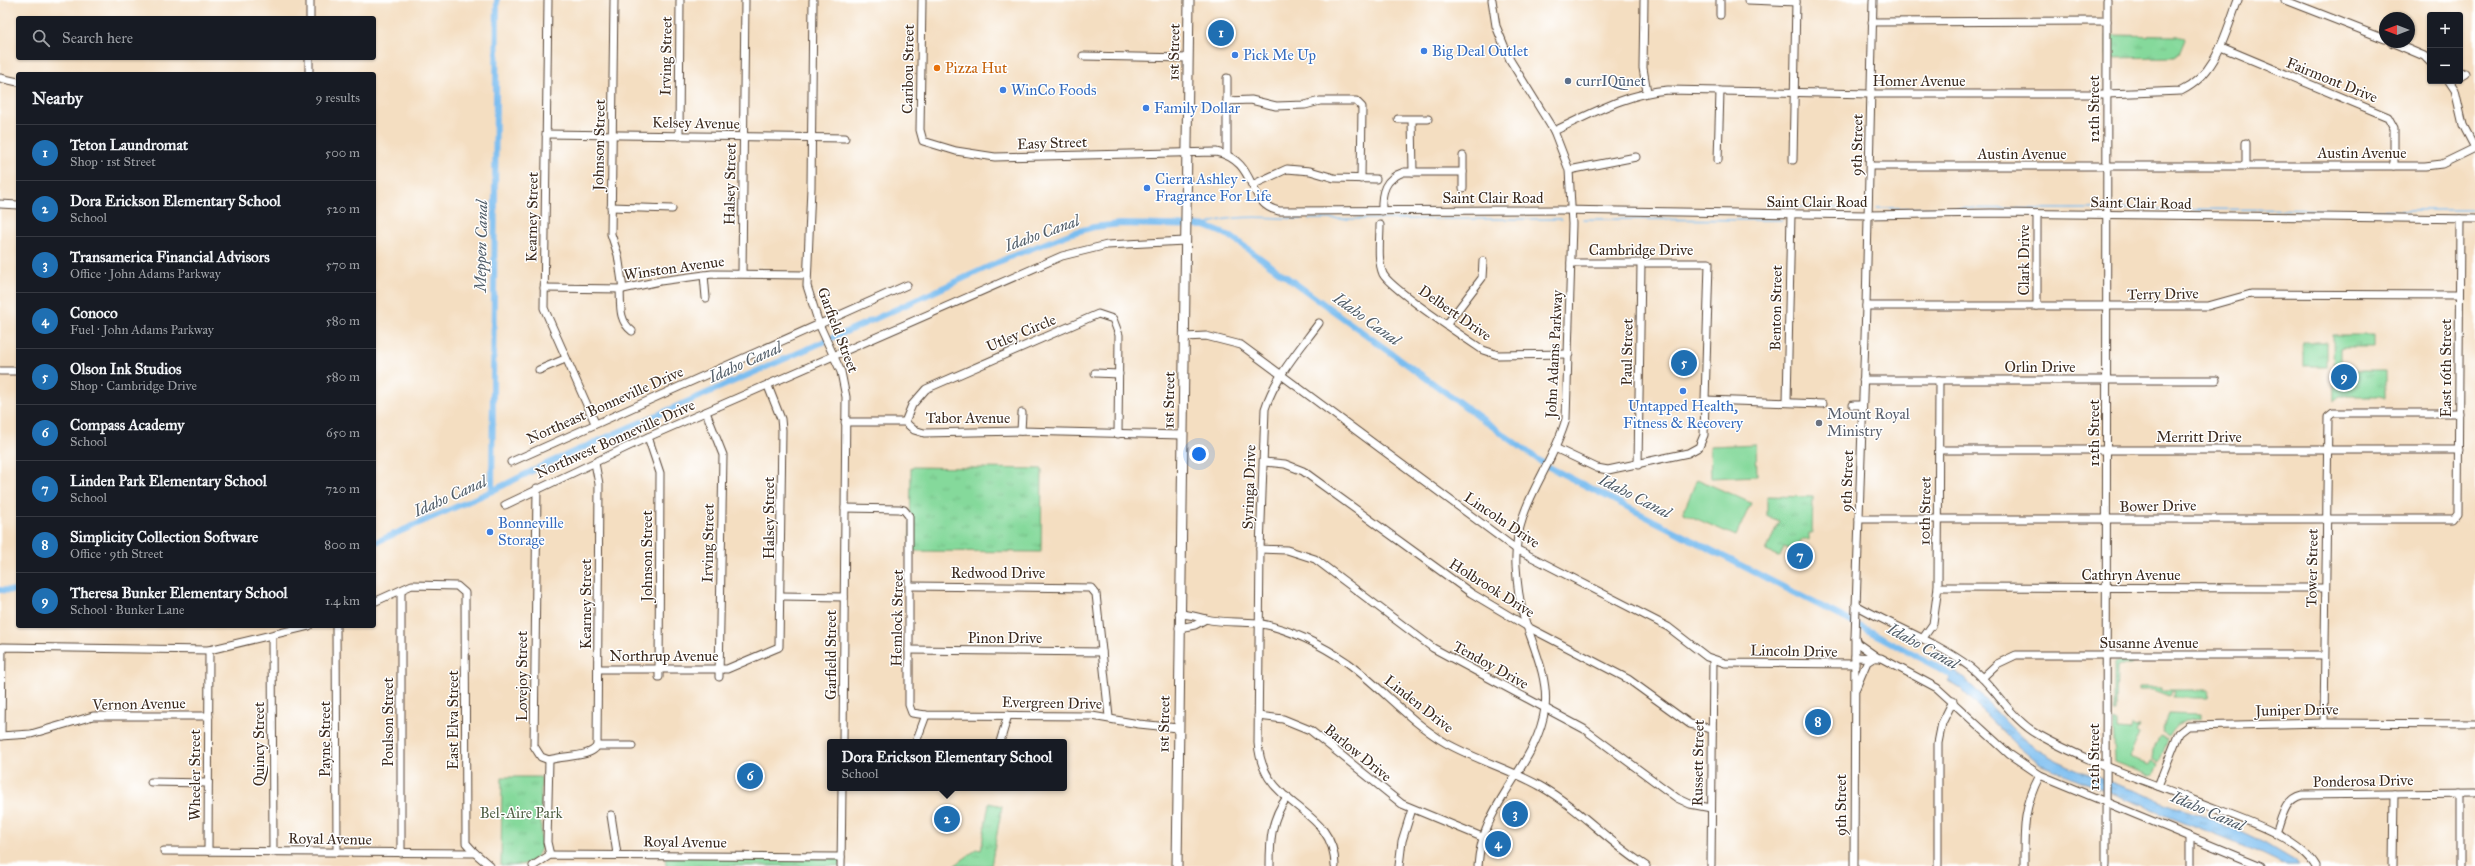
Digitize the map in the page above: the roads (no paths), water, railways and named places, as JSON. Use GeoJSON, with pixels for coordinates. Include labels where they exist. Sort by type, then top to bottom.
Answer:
{"type":"FeatureCollection","features":[{"type":"Feature","properties":{"kind":"main road","name":"1st Street"},"geometry":{"type":"LineString","coordinates":[[1177,866],[1179,614],[1189,0]]}},
{"type":"Feature","properties":{"kind":"main road","name":"1st Street"},"geometry":{"type":"LineString","coordinates":[[1170,866],[1177,801]]}},
{"type":"Feature","properties":{"kind":"street"},"geometry":{"type":"LineString","coordinates":[[310,0],[310,16]]}},
{"type":"Feature","properties":{"kind":"street","name":"Kearney Street"},"geometry":{"type":"LineString","coordinates":[[548,0],[544,308],[594,423]]}},
{"type":"Feature","properties":{"kind":"street","name":"Johnson Street"},"geometry":{"type":"LineString","coordinates":[[614,0],[611,234],[618,256],[622,289],[621,315],[624,325],[632,331]]}},
{"type":"Feature","properties":{"kind":"street","name":"Irving Street"},"geometry":{"type":"LineString","coordinates":[[678,136],[680,0]]}},
{"type":"Feature","properties":{"kind":"street","name":"Halsey Street"},"geometry":{"type":"LineString","coordinates":[[742,273],[745,0]]}},
{"type":"Feature","properties":{"kind":"street","name":"Garfield Street"},"geometry":{"type":"LineString","coordinates":[[813,0],[807,275],[810,301],[823,333],[835,356],[844,387],[845,508],[843,739]]}},
{"type":"Feature","properties":{"kind":"street","name":"Caribou Street"},"geometry":{"type":"LineString","coordinates":[[921,138],[922,0]]}},
{"type":"Feature","properties":{"kind":"street","name":"John Adams Parkway"},"geometry":{"type":"LineString","coordinates":[[1478,866],[1482,837],[1497,804],[1536,739],[1545,709],[1544,685],[1518,588],[1516,549],[1526,507],[1555,448],[1566,419],[1572,263],[1572,212],[1568,170],[1554,131],[1510,60],[1496,26],[1492,0]]}},
{"type":"Feature","properties":{"kind":"street"},"geometry":{"type":"LineString","coordinates":[[1644,0],[1643,68],[1647,92]]}},
{"type":"Feature","properties":{"kind":"street"},"geometry":{"type":"LineString","coordinates":[[1720,0],[1720,15]]}},
{"type":"Feature","properties":{"kind":"street"},"geometry":{"type":"LineString","coordinates":[[1748,0],[1796,1],[1793,160]]}},
{"type":"Feature","properties":{"kind":"street","name":"9th Street"},"geometry":{"type":"LineString","coordinates":[[1854,866],[1855,638],[1870,166],[1872,0]]}},
{"type":"Feature","properties":{"kind":"street","name":"12th Street"},"geometry":{"type":"LineString","coordinates":[[2106,866],[2107,0]]}},
{"type":"Feature","properties":{"kind":"street","name":"Homer Avenue"},"geometry":{"type":"LineString","coordinates":[[1554,131],[1613,104],[1647,92],[1668,90],[1871,94],[2107,94],[2181,91],[2204,75],[2221,47],[2238,0]]}},
{"type":"Feature","properties":{"kind":"street"},"geometry":{"type":"LineString","coordinates":[[2285,0],[2379,37]]}},
{"type":"Feature","properties":{"kind":"street"},"geometry":{"type":"LineString","coordinates":[[1872,22],[2107,22]]}},
{"type":"Feature","properties":{"kind":"street","name":"Fairmont Drive"},"geometry":{"type":"LineString","coordinates":[[2221,47],[2388,117],[2394,128],[2394,166]]}},
{"type":"Feature","properties":{"kind":"street"},"geometry":{"type":"LineString","coordinates":[[2406,48],[2424,56],[2427,59]]}},
{"type":"Feature","properties":{"kind":"street"},"geometry":{"type":"LineString","coordinates":[[1083,56],[1188,58]]}},
{"type":"Feature","properties":{"kind":"street"},"geometry":{"type":"LineString","coordinates":[[309,60],[309,72]]}},
{"type":"Feature","properties":{"kind":"street"},"geometry":{"type":"LineString","coordinates":[[0,78],[16,82]]}},
{"type":"Feature","properties":{"kind":"street"},"geometry":{"type":"LineString","coordinates":[[1227,78],[1227,155]]}},
{"type":"Feature","properties":{"kind":"street"},"geometry":{"type":"LineString","coordinates":[[2452,84],[2455,90],[2466,134],[2475,148]]}},
{"type":"Feature","properties":{"kind":"street"},"geometry":{"type":"LineString","coordinates":[[1718,160],[1720,91]]}},
{"type":"Feature","properties":{"kind":"street"},"geometry":{"type":"LineString","coordinates":[[1227,101],[1251,100],[1276,106],[1305,105],[1320,101],[1356,101],[1362,107],[1361,179]]}},
{"type":"Feature","properties":{"kind":"street"},"geometry":{"type":"LineString","coordinates":[[1398,119],[1428,119]]}},
{"type":"Feature","properties":{"kind":"street"},"geometry":{"type":"LineString","coordinates":[[1412,120],[1413,172]]}},
{"type":"Feature","properties":{"kind":"street","name":"Kelsey Avenue"},"geometry":{"type":"LineString","coordinates":[[546,134],[845,138]]}},
{"type":"Feature","properties":{"kind":"street","name":"Easy Street"},"geometry":{"type":"LineString","coordinates":[[921,138],[931,144],[956,151],[995,157],[1187,151]]}},
{"type":"Feature","properties":{"kind":"street"},"geometry":{"type":"LineString","coordinates":[[2246,143],[2246,165]]}},
{"type":"Feature","properties":{"kind":"street","name":"Austin Avenue"},"geometry":{"type":"LineString","coordinates":[[1870,166],[2394,166],[2442,164],[2475,148]]}},
{"type":"Feature","properties":{"kind":"street","name":"Saint Clair Road"},"geometry":{"type":"LineString","coordinates":[[1187,151],[1216,152],[1227,155],[1239,162],[1261,201],[1273,210],[1868,215],[2037,214],[2107,216],[2475,219]]}},
{"type":"Feature","properties":{"kind":"street"},"geometry":{"type":"LineString","coordinates":[[1464,156],[1464,188]]}},
{"type":"Feature","properties":{"kind":"street"},"geometry":{"type":"LineString","coordinates":[[1568,170],[1636,157]]}},
{"type":"Feature","properties":{"kind":"street"},"geometry":{"type":"LineString","coordinates":[[1252,185],[1287,169],[1310,171],[1334,178],[1376,179]]}},
{"type":"Feature","properties":{"kind":"street"},"geometry":{"type":"LineString","coordinates":[[1382,211],[1382,192],[1389,180],[1400,173],[1464,172]]}},
{"type":"Feature","properties":{"kind":"street"},"geometry":{"type":"LineString","coordinates":[[0,204],[16,204]]}},
{"type":"Feature","properties":{"kind":"street"},"geometry":{"type":"LineString","coordinates":[[611,207],[672,209]]}},
{"type":"Feature","properties":{"kind":"street","name":"Benton Street"},"geometry":{"type":"LineString","coordinates":[[1787,402],[1791,214]]}},
{"type":"Feature","properties":{"kind":"street","name":"Clark Drive"},"geometry":{"type":"LineString","coordinates":[[2037,214],[2037,306]]}},
{"type":"Feature","properties":{"kind":"street","name":"East 16th Street"},"geometry":{"type":"LineString","coordinates":[[2457,516],[2459,450],[2460,219]]}},
{"type":"Feature","properties":{"kind":"street","name":"Delbert Drive"},"geometry":{"type":"LineString","coordinates":[[1380,225],[1381,266],[1384,275],[1397,289],[1483,350],[1490,353],[1569,354]]}},
{"type":"Feature","properties":{"kind":"street","name":"Northwest Bonneville Drive"},"geometry":{"type":"LineString","coordinates":[[505,505],[537,488],[595,463],[648,437],[768,386],[1062,256],[1106,245],[1185,237]]}},
{"type":"Feature","properties":{"kind":"street"},"geometry":{"type":"LineString","coordinates":[[1448,324],[1482,278],[1483,261]]}},
{"type":"Feature","properties":{"kind":"street","name":"Cambridge Drive"},"geometry":{"type":"LineString","coordinates":[[1555,448],[1602,470],[1638,465],[1688,453],[1699,447],[1704,435],[1709,264],[1572,263]]}},
{"type":"Feature","properties":{"kind":"street","name":"Paul Street"},"geometry":{"type":"LineString","coordinates":[[1638,465],[1641,264]]}},
{"type":"Feature","properties":{"kind":"street","name":"Winston Avenue"},"geometry":{"type":"LineString","coordinates":[[544,288],[622,289],[704,275],[742,273],[807,275]]}},
{"type":"Feature","properties":{"kind":"street"},"geometry":{"type":"LineString","coordinates":[[704,275],[706,298]]}},
{"type":"Feature","properties":{"kind":"street","name":"Northeast Bonneville Drive"},"geometry":{"type":"LineString","coordinates":[[511,462],[594,423],[907,285]]}},
{"type":"Feature","properties":{"kind":"street","name":"Terry Drive"},"geometry":{"type":"LineString","coordinates":[[1866,306],[2037,306],[2107,308],[2208,306],[2251,294],[2459,295]]}},
{"type":"Feature","properties":{"kind":"street","name":"Utley Circle"},"geometry":{"type":"LineString","coordinates":[[905,422],[912,405],[926,389],[1098,314],[1108,316],[1118,329],[1118,434]]}},
{"type":"Feature","properties":{"kind":"street","name":"Syringa Drive"},"geometry":{"type":"LineString","coordinates":[[1258,716],[1260,549],[1266,409],[1270,395],[1282,374],[1319,323]]}},
{"type":"Feature","properties":{"kind":"street","name":"Lincoln Drive"},"geometry":{"type":"LineString","coordinates":[[1184,337],[1206,336],[1241,345],[1516,549],[1668,627],[1698,652],[1713,660],[1731,663],[1855,660],[1877,657]]}},
{"type":"Feature","properties":{"kind":"street"},"geometry":{"type":"LineString","coordinates":[[539,370],[565,359]]}},
{"type":"Feature","properties":{"kind":"street"},"geometry":{"type":"LineString","coordinates":[[0,371],[16,371]]}},
{"type":"Feature","properties":{"kind":"street"},"geometry":{"type":"LineString","coordinates":[[1095,373],[1119,374]]}},
{"type":"Feature","properties":{"kind":"street","name":"Orlin Drive"},"geometry":{"type":"LineString","coordinates":[[1863,380],[2216,380]]}},
{"type":"Feature","properties":{"kind":"street","name":"10th Street"},"geometry":{"type":"LineString","coordinates":[[1923,638],[1933,624],[1938,587],[1939,380]]}},
{"type":"Feature","properties":{"kind":"street","name":"Halsey Street"},"geometry":{"type":"LineString","coordinates":[[768,386],[781,419],[782,430],[781,643],[775,650]]}},
{"type":"Feature","properties":{"kind":"street"},"geometry":{"type":"LineString","coordinates":[[1705,400],[1823,404]]}},
{"type":"Feature","properties":{"kind":"street"},"geometry":{"type":"LineString","coordinates":[[1853,405],[1862,405]]}},
{"type":"Feature","properties":{"kind":"street","name":"Irving Street"},"geometry":{"type":"LineString","coordinates":[[706,412],[722,455],[719,677]]}},
{"type":"Feature","properties":{"kind":"street","name":"Tabor Avenue"},"geometry":{"type":"LineString","coordinates":[[1021,432],[1022,413]]}},
{"type":"Feature","properties":{"kind":"street","name":"Tower Street"},"geometry":{"type":"LineString","coordinates":[[2324,722],[2328,417],[2330,414],[2459,414]]}},
{"type":"Feature","properties":{"kind":"street","name":"Tabor Avenue"},"geometry":{"type":"LineString","coordinates":[[845,422],[905,422],[914,430],[924,433],[1021,432],[1182,435]]}},
{"type":"Feature","properties":{"kind":"street","name":"Johnson Street"},"geometry":{"type":"LineString","coordinates":[[648,437],[660,473],[659,677]]}},
{"type":"Feature","properties":{"kind":"street","name":"Merritt Drive"},"geometry":{"type":"LineString","coordinates":[[1939,450],[2459,450]]}},
{"type":"Feature","properties":{"kind":"street","name":"Holbrook Drive"},"geometry":{"type":"LineString","coordinates":[[1264,462],[1285,464],[1303,471],[1471,593],[1528,627],[1628,679],[1690,724],[1712,729]]}},
{"type":"Feature","properties":{"kind":"street","name":"Kearney Street"},"geometry":{"type":"LineString","coordinates":[[595,463],[599,484],[597,746]]}},
{"type":"Feature","properties":{"kind":"street","name":"Lovejoy Street"},"geometry":{"type":"LineString","coordinates":[[537,488],[534,746],[541,757],[549,760]]}},
{"type":"Feature","properties":{"kind":"street","name":"Hemlock Street"},"geometry":{"type":"LineString","coordinates":[[845,508],[904,510],[909,516],[911,522],[909,650],[910,711],[914,714],[926,715]]}},
{"type":"Feature","properties":{"kind":"street","name":"Bower Drive"},"geometry":{"type":"LineString","coordinates":[[1859,519],[2326,519],[2454,518],[2457,516]]}},
{"type":"Feature","properties":{"kind":"street","name":"Tendoy Drive"},"geometry":{"type":"LineString","coordinates":[[1260,549],[1287,550],[1315,559],[1434,648],[1584,729],[1672,795],[1690,804],[1711,808]]}},
{"type":"Feature","properties":{"kind":"street","name":"East Elva Street"},"geometry":{"type":"LineString","coordinates":[[402,591],[412,585],[457,586],[465,593],[466,843],[475,853]]}},
{"type":"Feature","properties":{"kind":"street","name":"Redwood Drive"},"geometry":{"type":"LineString","coordinates":[[910,586],[1091,588],[1096,594],[1102,652]]}},
{"type":"Feature","properties":{"kind":"street","name":"Cathryn Avenue"},"geometry":{"type":"LineString","coordinates":[[1938,587],[2325,588]]}},
{"type":"Feature","properties":{"kind":"street"},"geometry":{"type":"LineString","coordinates":[[376,601],[402,591]]}},
{"type":"Feature","properties":{"kind":"street","name":"Poulson Street"},"geometry":{"type":"LineString","coordinates":[[401,853],[402,591]]}},
{"type":"Feature","properties":{"kind":"street"},"geometry":{"type":"LineString","coordinates":[[781,596],[844,597]]}},
{"type":"Feature","properties":{"kind":"street"},"geometry":{"type":"LineString","coordinates":[[1856,605],[1949,652],[1982,678],[2002,702],[2032,730],[2057,744],[2276,834],[2307,854],[2316,866]]}},
{"type":"Feature","properties":{"kind":"street","name":"Linden Drive"},"geometry":{"type":"LineString","coordinates":[[1179,614],[1196,615],[1206,619],[1259,623],[1279,628],[1315,643],[1347,663],[1404,712],[1446,743],[1540,786],[1570,805],[1625,852],[1646,866]]}},
{"type":"Feature","properties":{"kind":"street","name":"Linden Drive"},"geometry":{"type":"LineString","coordinates":[[1179,628],[1195,625],[1206,619]]}},
{"type":"Feature","properties":{"kind":"street"},"geometry":{"type":"LineString","coordinates":[[0,736],[2,647],[209,650],[302,628]]}},
{"type":"Feature","properties":{"kind":"street","name":"Payne Street"},"geometry":{"type":"LineString","coordinates":[[336,628],[337,852]]}},
{"type":"Feature","properties":{"kind":"street","name":"Quincy Street"},"geometry":{"type":"LineString","coordinates":[[272,636],[272,852]]}},
{"type":"Feature","properties":{"kind":"street"},"geometry":{"type":"LineString","coordinates":[[1855,638],[1857,643],[1877,657],[1937,688],[1953,701],[2009,754],[2040,775],[2261,866]]}},
{"type":"Feature","properties":{"kind":"street","name":"Wheeler Street"},"geometry":{"type":"LineString","coordinates":[[208,851],[209,650]]}},
{"type":"Feature","properties":{"kind":"street","name":"Northrup Avenue"},"geometry":{"type":"LineString","coordinates":[[598,669],[727,669],[775,650]]}},
{"type":"Feature","properties":{"kind":"street","name":"Pinon Drive"},"geometry":{"type":"LineString","coordinates":[[909,650],[1102,652]]}},
{"type":"Feature","properties":{"kind":"street"},"geometry":{"type":"LineString","coordinates":[[1102,652],[1109,717]]}},
{"type":"Feature","properties":{"kind":"street","name":"Susanne Avenue"},"geometry":{"type":"LineString","coordinates":[[1982,678],[1997,664],[2016,655],[2324,655]]}},
{"type":"Feature","properties":{"kind":"street"},"geometry":{"type":"LineString","coordinates":[[1854,692],[1867,662],[1877,657]]}},
{"type":"Feature","properties":{"kind":"street","name":"Russett Street"},"geometry":{"type":"LineString","coordinates":[[1711,866],[1713,660]]}},
{"type":"Feature","properties":{"kind":"street"},"geometry":{"type":"LineString","coordinates":[[1938,866],[1938,743],[1942,723],[1953,701]]}},
{"type":"Feature","properties":{"kind":"street"},"geometry":{"type":"LineString","coordinates":[[917,739],[926,715]]}},
{"type":"Feature","properties":{"kind":"street","name":"Evergreen Drive"},"geometry":{"type":"LineString","coordinates":[[926,715],[1109,717],[1139,724],[1178,728]]}},
{"type":"Feature","properties":{"kind":"street","name":"Vernon Avenue"},"geometry":{"type":"LineString","coordinates":[[0,736],[32,734],[93,716],[209,716]]}},
{"type":"Feature","properties":{"kind":"street"},"geometry":{"type":"LineString","coordinates":[[1001,739],[1008,716]]}},
{"type":"Feature","properties":{"kind":"street"},"geometry":{"type":"LineString","coordinates":[[1258,716],[1258,743],[1262,764],[1270,780],[1324,829],[1331,841],[1335,866]]}},
{"type":"Feature","properties":{"kind":"street","name":"Barlow Drive"},"geometry":{"type":"LineString","coordinates":[[1258,716],[1283,719],[1310,730],[1392,798],[1412,809],[1482,837]]}},
{"type":"Feature","properties":{"kind":"street","name":"Juniper Drive"},"geometry":{"type":"LineString","coordinates":[[2158,786],[2179,733],[2188,726],[2324,722],[2475,724]]}},
{"type":"Feature","properties":{"kind":"street"},"geometry":{"type":"LineString","coordinates":[[533,866],[550,855],[547,842],[549,760],[562,755],[588,754],[597,746],[632,746]]}},
{"type":"Feature","properties":{"kind":"street"},"geometry":{"type":"LineString","coordinates":[[2024,866],[2024,818],[2032,790],[2040,775]]}},
{"type":"Feature","properties":{"kind":"street"},"geometry":{"type":"LineString","coordinates":[[150,782],[208,782]]}},
{"type":"Feature","properties":{"kind":"street"},"geometry":{"type":"LineString","coordinates":[[841,866],[842,791]]}},
{"type":"Feature","properties":{"kind":"street","name":"Ponderosa Drive"},"geometry":{"type":"LineString","coordinates":[[2276,834],[2286,805],[2294,797],[2342,793],[2475,793]]}},
{"type":"Feature","properties":{"kind":"street"},"geometry":{"type":"LineString","coordinates":[[2460,793],[2460,866]]}},
{"type":"Feature","properties":{"kind":"street"},"geometry":{"type":"LineString","coordinates":[[2393,866],[2394,794]]}},
{"type":"Feature","properties":{"kind":"street"},"geometry":{"type":"LineString","coordinates":[[1270,866],[1272,824],[1287,797]]}},
{"type":"Feature","properties":{"kind":"street"},"geometry":{"type":"LineString","coordinates":[[1399,866],[1402,841],[1412,809]]}},
{"type":"Feature","properties":{"kind":"street"},"geometry":{"type":"LineString","coordinates":[[611,815],[616,854]]}},
{"type":"Feature","properties":{"kind":"street"},"geometry":{"type":"LineString","coordinates":[[2190,838],[2190,866]]}},
{"type":"Feature","properties":{"kind":"street","name":"Royal Avenue"},"geometry":{"type":"LineString","coordinates":[[164,851],[475,853]]}},
{"type":"Feature","properties":{"kind":"street"},"geometry":{"type":"LineString","coordinates":[[475,853],[490,866]]}},
{"type":"Feature","properties":{"kind":"street","name":"Royal Avenue"},"geometry":{"type":"LineString","coordinates":[[550,855],[616,854],[841,857]]}},
{"type":"Feature","properties":{"kind":"water","name":"Idaho Canal"},"geometry":{"type":"Polygon","coordinates":[[[1954,671],[1966,680],[2028,743],[2054,759],[2086,773],[2175,807],[2207,817],[2226,828],[2234,828],[2265,843],[2295,861],[2299,866],[2287,866],[2252,849],[2039,764],[2014,743],[1961,689],[1948,681],[1954,671]]]}},
{"type":"Feature","properties":{"kind":"waterway","name":"Meppen Canal"},"geometry":{"type":"LineString","coordinates":[[492,491],[497,0]]}},
{"type":"Feature","properties":{"kind":"waterway"},"geometry":{"type":"LineString","coordinates":[[1792,207],[1851,208]]}},
{"type":"Feature","properties":{"kind":"waterway"},"geometry":{"type":"LineString","coordinates":[[1877,208],[2096,209]]}},
{"type":"Feature","properties":{"kind":"waterway"},"geometry":{"type":"LineString","coordinates":[[2114,209],[2471,210]]}},
{"type":"Feature","properties":{"kind":"waterway"},"geometry":{"type":"LineString","coordinates":[[1205,226],[1225,219],[1238,218],[1266,217],[1302,219]]}},
{"type":"Feature","properties":{"kind":"waterway"},"geometry":{"type":"LineString","coordinates":[[1309,219],[1561,219]]}},
{"type":"Feature","properties":{"kind":"waterway"},"geometry":{"type":"LineString","coordinates":[[1583,219],[1782,220]]}},
{"type":"Feature","properties":{"kind":"waterway","name":"Idaho Canal"},"geometry":{"type":"LineString","coordinates":[[376,542],[492,491],[546,464],[866,323],[1012,256],[1072,233],[1094,227],[1120,224],[1205,226],[1230,236],[1547,466],[1846,619],[1934,665],[1958,680]]}},
{"type":"Feature","properties":{"kind":"waterway","name":"Idaho Canal"},"geometry":{"type":"LineString","coordinates":[[0,590],[16,591]]}},
{"type":"Feature","properties":{"kind":"place","name":"Teton Laundromat"},"geometry":{"type":"Point","coordinates":[1221,33]}},
{"type":"Feature","properties":{"kind":"place","name":"Big Deal Outlet"},"geometry":{"type":"Point","coordinates":[1424,51]}},
{"type":"Feature","properties":{"kind":"place","name":"Pick Me Up"},"geometry":{"type":"Point","coordinates":[1235,55]}},
{"type":"Feature","properties":{"kind":"place","name":"Pizza Hut"},"geometry":{"type":"Point","coordinates":[937,68]}},
{"type":"Feature","properties":{"kind":"place","name":"currIQūnet"},"geometry":{"type":"Point","coordinates":[1568,81]}},
{"type":"Feature","properties":{"kind":"place","name":"WinCo Foods"},"geometry":{"type":"Point","coordinates":[1003,90]}},
{"type":"Feature","properties":{"kind":"place","name":"Family Dollar"},"geometry":{"type":"Point","coordinates":[1146,108]}},
{"type":"Feature","properties":{"kind":"place","name":"Cierra Ashley - Fragrance For Life"},"geometry":{"type":"Point","coordinates":[1147,188]}},
{"type":"Feature","properties":{"kind":"place","name":"Olson Ink Studios"},"geometry":{"type":"Point","coordinates":[1684,363]}},
{"type":"Feature","properties":{"kind":"place","name":"Theresa Bunker Elementary School"},"geometry":{"type":"Point","coordinates":[2344,377]}},
{"type":"Feature","properties":{"kind":"place","name":"Untapped Health, Fitness & Recovery"},"geometry":{"type":"Point","coordinates":[1683,391]}},
{"type":"Feature","properties":{"kind":"place","name":"Mount Royal Ministry"},"geometry":{"type":"Point","coordinates":[1819,423]}},
{"type":"Feature","properties":{"kind":"place","name":"Bonneville Storage"},"geometry":{"type":"Point","coordinates":[490,532]}},
{"type":"Feature","properties":{"kind":"place","name":"Linden Park Elementary School"},"geometry":{"type":"Point","coordinates":[1800,556]}},
{"type":"Feature","properties":{"kind":"place","name":"Simplicity Collection Software"},"geometry":{"type":"Point","coordinates":[1818,722]}},
{"type":"Feature","properties":{"kind":"place","name":"Compass Academy"},"geometry":{"type":"Point","coordinates":[750,776]}},
{"type":"Feature","properties":{"kind":"place","name":"Transamerica Financial Advisors"},"geometry":{"type":"Point","coordinates":[1515,814]}},
{"type":"Feature","properties":{"kind":"place","name":"Dora Erickson Elementary School"},"geometry":{"type":"Point","coordinates":[947,819]}},
{"type":"Feature","properties":{"kind":"place","name":"Conoco"},"geometry":{"type":"Point","coordinates":[1498,844]}},
{"type":"Feature","properties":{"kind":"park label","name":"Bel-Aire Park"},"geometry":{"type":"Point","coordinates":[521,813]}}]}
